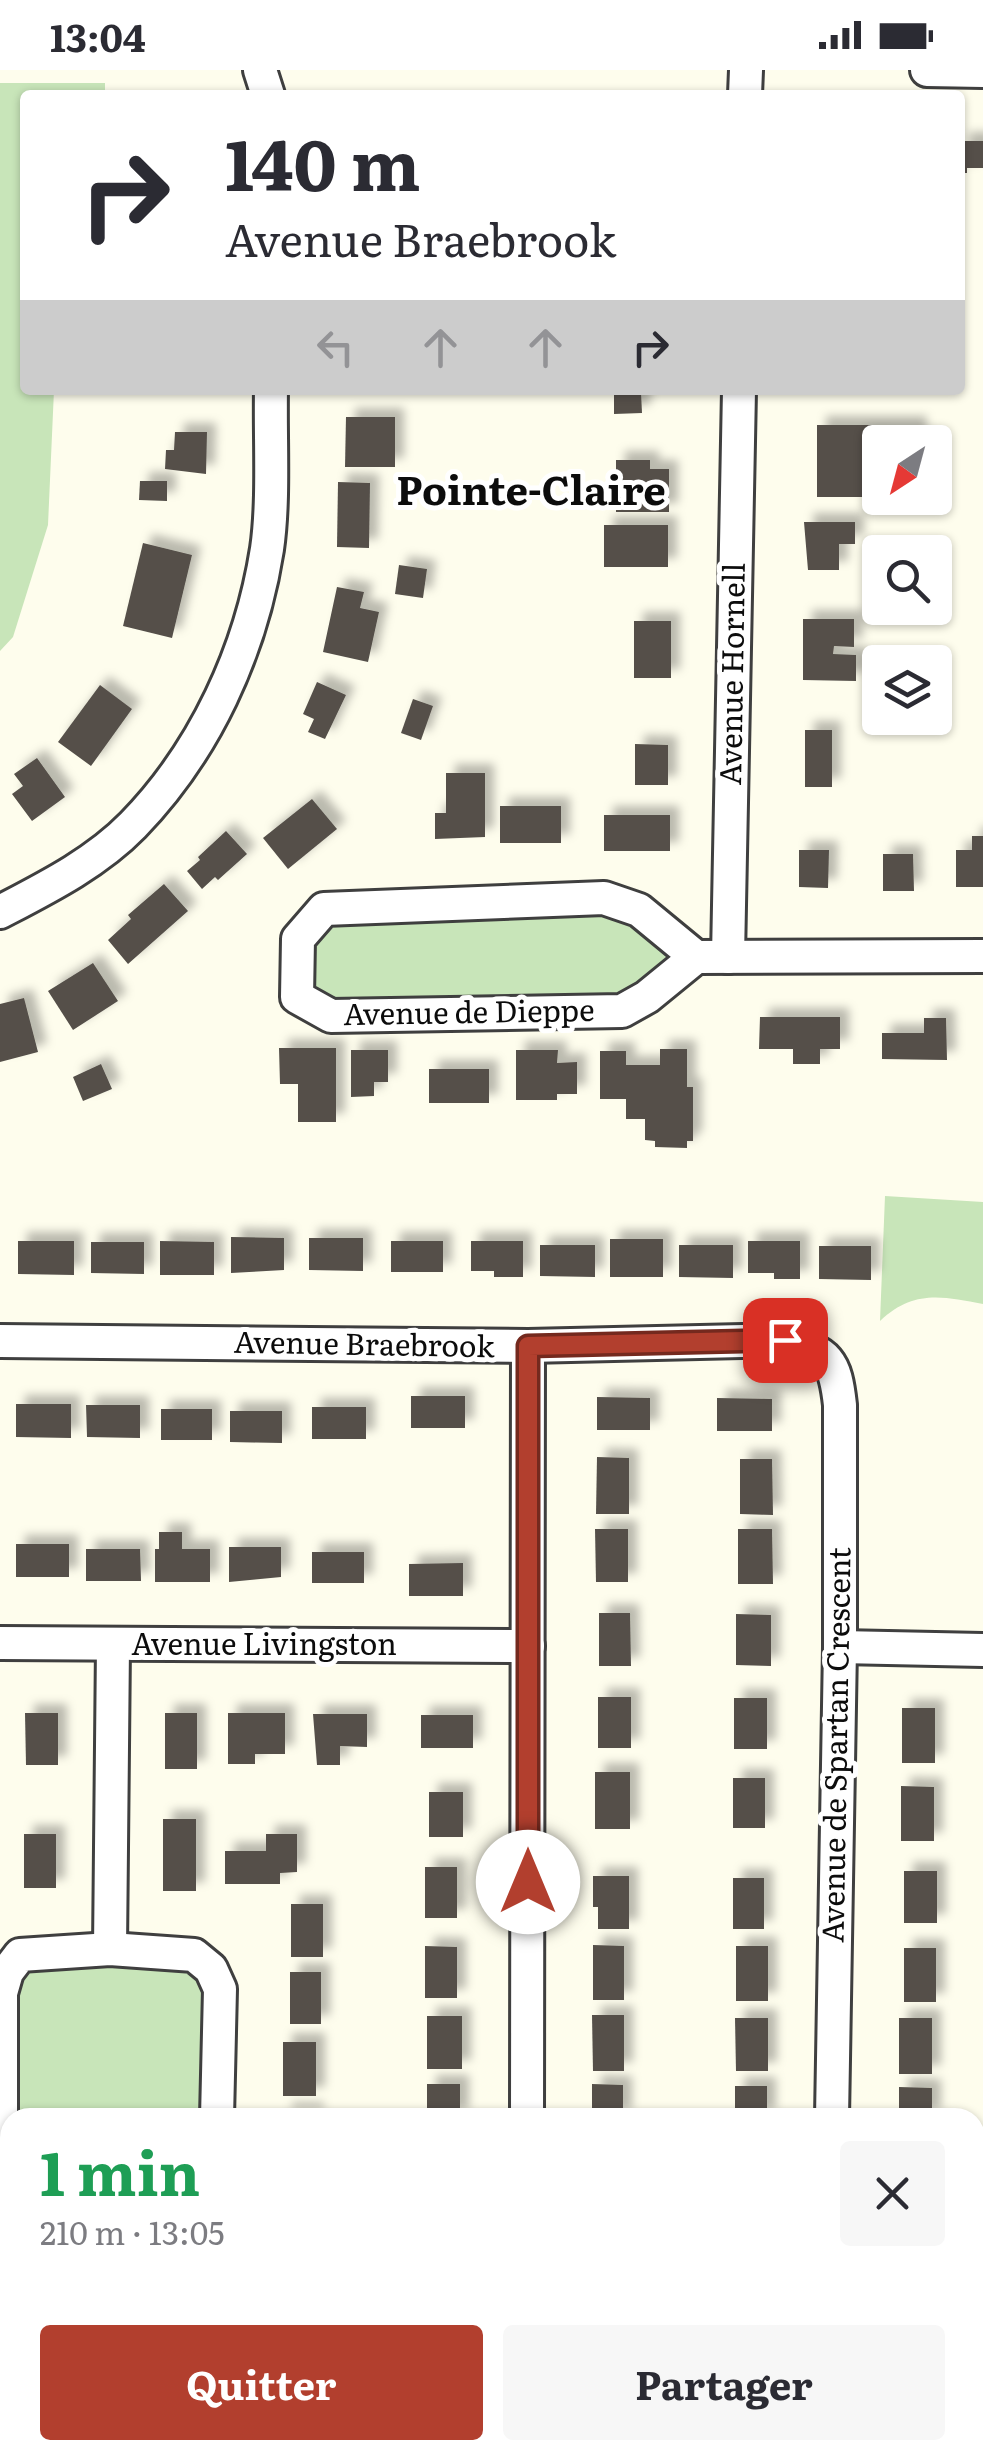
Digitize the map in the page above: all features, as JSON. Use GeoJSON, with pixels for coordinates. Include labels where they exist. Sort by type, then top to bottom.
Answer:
{"type":"FeatureCollection","features":[{"type":"Feature","properties":{"kind":"street"},"geometry":{"type":"LineString","coordinates":[[928,70],[983,70]]}},
{"type":"Feature","properties":{"kind":"street"},"geometry":{"type":"LineString","coordinates":[[0,912],[62,880],[132,826],[206,727],[244,650],[267,548],[271,395]]}},
{"type":"Feature","properties":{"kind":"street","name":"Avenue Hornell"},"geometry":{"type":"LineString","coordinates":[[712,957],[739,395]]}},
{"type":"Feature","properties":{"kind":"street","name":"Avenue de Dieppe"},"geometry":{"type":"LineString","coordinates":[[604,898],[639,910],[712,957],[622,1011],[331,1016],[297,997],[298,939],[324,910],[604,898]]}},
{"type":"Feature","properties":{"kind":"street"},"geometry":{"type":"LineString","coordinates":[[712,957],[983,956]]}},
{"type":"Feature","properties":{"kind":"street","name":"Avenue Braebrook"},"geometry":{"type":"LineString","coordinates":[[0,1341],[528,1346],[785,1340],[815,1349],[836,1372]]}},
{"type":"Feature","properties":{"kind":"street"},"geometry":{"type":"LineString","coordinates":[[527,2108],[528,1346]]}},
{"type":"Feature","properties":{"kind":"street","name":"Avenue de Spartan Crescent"},"geometry":{"type":"LineString","coordinates":[[832,2108],[840,1647],[840,1405],[836,1372]]}},
{"type":"Feature","properties":{"kind":"street","name":"Avenue Livingston"},"geometry":{"type":"LineString","coordinates":[[0,1643],[528,1646]]}},
{"type":"Feature","properties":{"kind":"street"},"geometry":{"type":"LineString","coordinates":[[110,1949],[112,1645]]}},
{"type":"Feature","properties":{"kind":"street"},"geometry":{"type":"LineString","coordinates":[[840,1647],[983,1650]]}},
{"type":"Feature","properties":{"kind":"street"},"geometry":{"type":"LineString","coordinates":[[1,2108],[1,1994],[7,1972],[20,1955],[110,1949],[194,1955],[211,1968],[220,1989],[217,2108]]}},
{"type":"Feature","properties":{"kind":"green space"},"geometry":{"type":"Polygon","coordinates":[[[0,83],[105,83],[105,90],[20,90],[20,395],[54,395],[48,525],[13,637],[0,651],[0,83]]]}},
{"type":"Feature","properties":{"kind":"green space"},"geometry":{"type":"Polygon","coordinates":[[[604,898],[696,957],[647,997],[331,1016],[297,997],[324,909],[604,898]]]}},
{"type":"Feature","properties":{"kind":"green space"},"geometry":{"type":"Polygon","coordinates":[[[885,1196],[983,1202],[983,1304],[928,1298],[904,1304],[880,1321],[885,1196]]]}},
{"type":"Feature","properties":{"kind":"green space"},"geometry":{"type":"Polygon","coordinates":[[[20,1955],[211,1969],[217,2108],[9,2108],[1,1993],[20,1955]]]}},
{"type":"Feature","properties":{"kind":"building"},"geometry":{"type":"Polygon","coordinates":[[[965,141],[983,141],[983,168],[967,168],[967,173],[965,141]]]}},
{"type":"Feature","properties":{"kind":"building"},"geometry":{"type":"Polygon","coordinates":[[[614,395],[641,395],[642,413],[614,414],[614,395]]]}},
{"type":"Feature","properties":{"kind":"building"},"geometry":{"type":"Polygon","coordinates":[[[346,417],[395,417],[395,467],[345,467],[346,417]]]}},
{"type":"Feature","properties":{"kind":"building"},"geometry":{"type":"Polygon","coordinates":[[[817,425],[862,425],[862,497],[817,497],[817,425]]]}},
{"type":"Feature","properties":{"kind":"building"},"geometry":{"type":"Polygon","coordinates":[[[175,432],[207,432],[206,474],[165,469],[166,450],[174,450],[175,432]]]}},
{"type":"Feature","properties":{"kind":"building"},"geometry":{"type":"Polygon","coordinates":[[[616,460],[650,460],[650,469],[669,469],[669,512],[616,512],[616,460]]]}},
{"type":"Feature","properties":{"kind":"building"},"geometry":{"type":"Polygon","coordinates":[[[140,481],[167,481],[167,501],[139,500],[140,481]]]}},
{"type":"Feature","properties":{"kind":"building"},"geometry":{"type":"Polygon","coordinates":[[[338,482],[370,483],[369,548],[337,547],[338,482]]]}},
{"type":"Feature","properties":{"kind":"building"},"geometry":{"type":"Polygon","coordinates":[[[804,522],[855,522],[855,544],[839,544],[839,570],[808,570],[804,522]]]}},
{"type":"Feature","properties":{"kind":"building"},"geometry":{"type":"Polygon","coordinates":[[[604,525],[668,525],[668,567],[604,567],[604,525]]]}},
{"type":"Feature","properties":{"kind":"building"},"geometry":{"type":"Polygon","coordinates":[[[143,543],[192,555],[172,638],[123,626],[143,543]]]}},
{"type":"Feature","properties":{"kind":"building"},"geometry":{"type":"Polygon","coordinates":[[[399,565],[427,569],[423,598],[395,594],[399,565]]]}},
{"type":"Feature","properties":{"kind":"building"},"geometry":{"type":"Polygon","coordinates":[[[337,587],[364,592],[360,608],[379,612],[368,662],[323,652],[337,587]]]}},
{"type":"Feature","properties":{"kind":"building"},"geometry":{"type":"Polygon","coordinates":[[[803,619],[854,619],[854,647],[834,646],[833,654],[856,655],[856,681],[803,680],[803,619]]]}},
{"type":"Feature","properties":{"kind":"building"},"geometry":{"type":"Polygon","coordinates":[[[634,621],[671,621],[671,678],[634,678],[634,621]]]}},
{"type":"Feature","properties":{"kind":"building"},"geometry":{"type":"Polygon","coordinates":[[[317,682],[346,695],[325,739],[308,732],[314,719],[303,714],[317,682]]]}},
{"type":"Feature","properties":{"kind":"building"},"geometry":{"type":"Polygon","coordinates":[[[100,685],[132,709],[91,766],[58,742],[100,685]]]}},
{"type":"Feature","properties":{"kind":"building"},"geometry":{"type":"Polygon","coordinates":[[[413,699],[433,706],[421,740],[401,733],[413,699]]]}},
{"type":"Feature","properties":{"kind":"building"},"geometry":{"type":"Polygon","coordinates":[[[805,730],[832,730],[832,787],[805,787],[805,730]]]}},
{"type":"Feature","properties":{"kind":"building"},"geometry":{"type":"Polygon","coordinates":[[[635,744],[668,745],[668,785],[635,785],[635,744]]]}},
{"type":"Feature","properties":{"kind":"building"},"geometry":{"type":"Polygon","coordinates":[[[37,758],[65,797],[32,821],[12,794],[23,786],[14,774],[37,758]]]}},
{"type":"Feature","properties":{"kind":"building"},"geometry":{"type":"Polygon","coordinates":[[[446,773],[485,773],[485,837],[435,839],[435,813],[446,813],[446,773]]]}},
{"type":"Feature","properties":{"kind":"building"},"geometry":{"type":"Polygon","coordinates":[[[312,799],[337,829],[288,869],[263,838],[312,799]]]}},
{"type":"Feature","properties":{"kind":"building"},"geometry":{"type":"Polygon","coordinates":[[[500,806],[561,806],[561,843],[500,843],[500,806]]]}},
{"type":"Feature","properties":{"kind":"building"},"geometry":{"type":"Polygon","coordinates":[[[604,815],[670,815],[670,851],[604,851],[604,815]]]}},
{"type":"Feature","properties":{"kind":"building"},"geometry":{"type":"Polygon","coordinates":[[[226,831],[247,854],[202,889],[187,871],[226,831]]]}},
{"type":"Feature","properties":{"kind":"building"},"geometry":{"type":"Polygon","coordinates":[[[972,836],[983,836],[983,887],[956,887],[956,850],[972,850],[972,836]]]}},
{"type":"Feature","properties":{"kind":"building"},"geometry":{"type":"Polygon","coordinates":[[[799,850],[829,850],[828,888],[799,887],[799,850]]]}},
{"type":"Feature","properties":{"kind":"building"},"geometry":{"type":"Polygon","coordinates":[[[883,854],[913,854],[914,891],[883,891],[883,854]]]}},
{"type":"Feature","properties":{"kind":"building"},"geometry":{"type":"Polygon","coordinates":[[[164,884],[188,911],[128,964],[108,940],[131,919],[128,915],[164,884]]]}},
{"type":"Feature","properties":{"kind":"building"},"geometry":{"type":"Polygon","coordinates":[[[93,963],[118,1001],[73,1030],[48,991],[93,963]]]}},
{"type":"Feature","properties":{"kind":"building"},"geometry":{"type":"Polygon","coordinates":[[[24,998],[38,1052],[0,1062],[0,1004],[24,998]]]}},
{"type":"Feature","properties":{"kind":"building"},"geometry":{"type":"Polygon","coordinates":[[[760,1017],[840,1017],[840,1049],[820,1049],[820,1064],[793,1064],[793,1049],[759,1049],[760,1017]]]}},
{"type":"Feature","properties":{"kind":"building"},"geometry":{"type":"Polygon","coordinates":[[[924,1018],[946,1018],[947,1060],[882,1059],[882,1033],[924,1033],[924,1018]]]}},
{"type":"Feature","properties":{"kind":"building"},"geometry":{"type":"Polygon","coordinates":[[[279,1048],[336,1048],[336,1122],[298,1122],[298,1084],[280,1084],[279,1048]]]}},
{"type":"Feature","properties":{"kind":"building"},"geometry":{"type":"Polygon","coordinates":[[[660,1049],[687,1049],[687,1087],[693,1087],[693,1141],[687,1141],[687,1148],[655,1147],[655,1141],[645,1140],[645,1119],[626,1119],[626,1099],[600,1099],[600,1051],[626,1051],[626,1065],[660,1065],[660,1049]]]}},
{"type":"Feature","properties":{"kind":"building"},"geometry":{"type":"Polygon","coordinates":[[[351,1050],[388,1050],[388,1082],[374,1082],[374,1096],[351,1097],[351,1050]]]}},
{"type":"Feature","properties":{"kind":"building"},"geometry":{"type":"Polygon","coordinates":[[[516,1050],[558,1050],[557,1063],[577,1062],[577,1094],[557,1094],[557,1100],[516,1100],[516,1050]]]}},
{"type":"Feature","properties":{"kind":"building"},"geometry":{"type":"Polygon","coordinates":[[[101,1064],[112,1089],[83,1101],[73,1077],[101,1064]]]}},
{"type":"Feature","properties":{"kind":"building"},"geometry":{"type":"Polygon","coordinates":[[[429,1069],[489,1069],[489,1103],[429,1103],[429,1069]]]}},
{"type":"Feature","properties":{"kind":"building"},"geometry":{"type":"Polygon","coordinates":[[[231,1237],[284,1238],[284,1270],[231,1273],[231,1237]]]}},
{"type":"Feature","properties":{"kind":"building"},"geometry":{"type":"Polygon","coordinates":[[[309,1238],[363,1238],[363,1271],[309,1270],[309,1238]]]}},
{"type":"Feature","properties":{"kind":"building"},"geometry":{"type":"Polygon","coordinates":[[[610,1239],[663,1239],[663,1277],[610,1277],[610,1239]]]}},
{"type":"Feature","properties":{"kind":"building"},"geometry":{"type":"Polygon","coordinates":[[[18,1241],[74,1241],[74,1275],[18,1274],[18,1241]]]}},
{"type":"Feature","properties":{"kind":"building"},"geometry":{"type":"Polygon","coordinates":[[[160,1241],[214,1242],[214,1275],[160,1275],[160,1241]]]}},
{"type":"Feature","properties":{"kind":"building"},"geometry":{"type":"Polygon","coordinates":[[[391,1241],[443,1241],[443,1272],[391,1272],[391,1241]]]}},
{"type":"Feature","properties":{"kind":"building"},"geometry":{"type":"Polygon","coordinates":[[[471,1241],[523,1241],[523,1277],[494,1277],[494,1271],[471,1271],[471,1241]]]}},
{"type":"Feature","properties":{"kind":"building"},"geometry":{"type":"Polygon","coordinates":[[[748,1241],[800,1241],[800,1279],[748,1273],[748,1241]]]}},
{"type":"Feature","properties":{"kind":"building"},"geometry":{"type":"Polygon","coordinates":[[[91,1242],[144,1242],[144,1274],[91,1273],[91,1242]]]}},
{"type":"Feature","properties":{"kind":"building"},"geometry":{"type":"Polygon","coordinates":[[[540,1245],[595,1245],[595,1277],[540,1276],[540,1245]]]}},
{"type":"Feature","properties":{"kind":"building"},"geometry":{"type":"Polygon","coordinates":[[[679,1245],[733,1245],[733,1278],[679,1277],[679,1245]]]}},
{"type":"Feature","properties":{"kind":"building"},"geometry":{"type":"Polygon","coordinates":[[[819,1246],[871,1246],[871,1280],[819,1279],[819,1246]]]}},
{"type":"Feature","properties":{"kind":"building"},"geometry":{"type":"Polygon","coordinates":[[[411,1396],[465,1396],[465,1428],[411,1428],[411,1396]]]}},
{"type":"Feature","properties":{"kind":"building"},"geometry":{"type":"Polygon","coordinates":[[[597,1397],[650,1398],[650,1430],[597,1430],[597,1397]]]}},
{"type":"Feature","properties":{"kind":"building"},"geometry":{"type":"Polygon","coordinates":[[[717,1398],[772,1399],[772,1431],[717,1431],[717,1398]]]}},
{"type":"Feature","properties":{"kind":"building"},"geometry":{"type":"Polygon","coordinates":[[[16,1404],[71,1404],[71,1438],[16,1437],[16,1404]]]}},
{"type":"Feature","properties":{"kind":"building"},"geometry":{"type":"Polygon","coordinates":[[[86,1405],[140,1405],[140,1438],[87,1437],[86,1405]]]}},
{"type":"Feature","properties":{"kind":"building"},"geometry":{"type":"Polygon","coordinates":[[[312,1407],[366,1407],[366,1439],[312,1439],[312,1407]]]}},
{"type":"Feature","properties":{"kind":"building"},"geometry":{"type":"Polygon","coordinates":[[[161,1409],[212,1409],[212,1440],[161,1440],[161,1409]]]}},
{"type":"Feature","properties":{"kind":"building"},"geometry":{"type":"Polygon","coordinates":[[[230,1411],[282,1411],[282,1443],[230,1442],[230,1411]]]}},
{"type":"Feature","properties":{"kind":"building"},"geometry":{"type":"Polygon","coordinates":[[[597,1457],[629,1458],[629,1514],[596,1514],[597,1457]]]}},
{"type":"Feature","properties":{"kind":"building"},"geometry":{"type":"Polygon","coordinates":[[[740,1459],[772,1459],[773,1515],[740,1514],[740,1459]]]}},
{"type":"Feature","properties":{"kind":"building"},"geometry":{"type":"Polygon","coordinates":[[[595,1529],[628,1529],[628,1582],[596,1582],[595,1529]]]}},
{"type":"Feature","properties":{"kind":"building"},"geometry":{"type":"Polygon","coordinates":[[[738,1529],[772,1529],[773,1584],[738,1584],[738,1529]]]}},
{"type":"Feature","properties":{"kind":"building"},"geometry":{"type":"Polygon","coordinates":[[[159,1532],[182,1532],[182,1549],[210,1549],[210,1582],[155,1582],[159,1532]]]}},
{"type":"Feature","properties":{"kind":"building"},"geometry":{"type":"Polygon","coordinates":[[[16,1544],[69,1544],[69,1577],[16,1577],[16,1544]]]}},
{"type":"Feature","properties":{"kind":"building"},"geometry":{"type":"Polygon","coordinates":[[[229,1547],[281,1547],[281,1577],[229,1582],[229,1547]]]}},
{"type":"Feature","properties":{"kind":"building"},"geometry":{"type":"Polygon","coordinates":[[[86,1549],[140,1549],[141,1581],[86,1581],[86,1549]]]}},
{"type":"Feature","properties":{"kind":"building"},"geometry":{"type":"Polygon","coordinates":[[[312,1552],[364,1552],[364,1583],[312,1583],[312,1552]]]}},
{"type":"Feature","properties":{"kind":"building"},"geometry":{"type":"Polygon","coordinates":[[[463,1563],[463,1596],[409,1596],[409,1564],[463,1563]]]}},
{"type":"Feature","properties":{"kind":"building"},"geometry":{"type":"Polygon","coordinates":[[[599,1613],[630,1613],[631,1666],[599,1666],[599,1613]]]}},
{"type":"Feature","properties":{"kind":"building"},"geometry":{"type":"Polygon","coordinates":[[[736,1614],[771,1615],[771,1666],[736,1665],[736,1614]]]}},
{"type":"Feature","properties":{"kind":"building"},"geometry":{"type":"Polygon","coordinates":[[[598,1697],[631,1697],[631,1748],[598,1748],[598,1697]]]}},
{"type":"Feature","properties":{"kind":"building"},"geometry":{"type":"Polygon","coordinates":[[[734,1698],[767,1698],[767,1749],[734,1749],[734,1698]]]}},
{"type":"Feature","properties":{"kind":"building"},"geometry":{"type":"Polygon","coordinates":[[[902,1708],[935,1708],[935,1763],[902,1763],[902,1708]]]}},
{"type":"Feature","properties":{"kind":"building"},"geometry":{"type":"Polygon","coordinates":[[[25,1713],[58,1713],[58,1765],[26,1765],[25,1713]]]}},
{"type":"Feature","properties":{"kind":"building"},"geometry":{"type":"Polygon","coordinates":[[[165,1713],[197,1713],[197,1769],[165,1769],[165,1713]]]}},
{"type":"Feature","properties":{"kind":"building"},"geometry":{"type":"Polygon","coordinates":[[[228,1713],[285,1713],[285,1754],[255,1754],[255,1764],[228,1764],[228,1713]]]}},
{"type":"Feature","properties":{"kind":"building"},"geometry":{"type":"Polygon","coordinates":[[[313,1714],[367,1714],[367,1747],[340,1746],[340,1765],[317,1765],[313,1714]]]}},
{"type":"Feature","properties":{"kind":"building"},"geometry":{"type":"Polygon","coordinates":[[[421,1715],[473,1715],[473,1748],[421,1748],[421,1715]]]}},
{"type":"Feature","properties":{"kind":"building"},"geometry":{"type":"Polygon","coordinates":[[[595,1772],[630,1772],[630,1829],[595,1829],[595,1772]]]}},
{"type":"Feature","properties":{"kind":"building"},"geometry":{"type":"Polygon","coordinates":[[[733,1778],[765,1778],[765,1828],[733,1828],[733,1778]]]}},
{"type":"Feature","properties":{"kind":"building"},"geometry":{"type":"Polygon","coordinates":[[[901,1786],[934,1787],[934,1841],[901,1841],[901,1786]]]}},
{"type":"Feature","properties":{"kind":"building"},"geometry":{"type":"Polygon","coordinates":[[[429,1792],[463,1792],[463,1837],[429,1837],[429,1792]]]}},
{"type":"Feature","properties":{"kind":"building"},"geometry":{"type":"Polygon","coordinates":[[[163,1819],[196,1819],[196,1891],[163,1891],[163,1819]]]}},
{"type":"Feature","properties":{"kind":"building"},"geometry":{"type":"Polygon","coordinates":[[[24,1834],[56,1834],[56,1888],[24,1888],[24,1834]]]}},
{"type":"Feature","properties":{"kind":"building"},"geometry":{"type":"Polygon","coordinates":[[[266,1834],[297,1834],[297,1872],[280,1873],[280,1884],[225,1884],[225,1851],[266,1851],[266,1834]]]}},
{"type":"Feature","properties":{"kind":"building"},"geometry":{"type":"Polygon","coordinates":[[[425,1867],[457,1867],[457,1918],[425,1918],[425,1867]]]}},
{"type":"Feature","properties":{"kind":"building"},"geometry":{"type":"Polygon","coordinates":[[[904,1871],[937,1871],[937,1923],[904,1923],[904,1871]]]}},
{"type":"Feature","properties":{"kind":"building"},"geometry":{"type":"Polygon","coordinates":[[[593,1876],[629,1876],[629,1929],[598,1929],[593,1876]]]}},
{"type":"Feature","properties":{"kind":"building"},"geometry":{"type":"Polygon","coordinates":[[[733,1878],[764,1878],[764,1929],[733,1929],[733,1878]]]}},
{"type":"Feature","properties":{"kind":"building"},"geometry":{"type":"Polygon","coordinates":[[[291,1904],[323,1904],[323,1957],[291,1957],[291,1904]]]}},
{"type":"Feature","properties":{"kind":"building"},"geometry":{"type":"Polygon","coordinates":[[[593,1945],[624,1946],[624,2000],[593,2000],[593,1945]]]}},
{"type":"Feature","properties":{"kind":"building"},"geometry":{"type":"Polygon","coordinates":[[[425,1946],[457,1947],[457,1998],[425,1998],[425,1946]]]}},
{"type":"Feature","properties":{"kind":"building"},"geometry":{"type":"Polygon","coordinates":[[[736,1946],[768,1946],[768,2001],[736,2001],[736,1946]]]}},
{"type":"Feature","properties":{"kind":"building"},"geometry":{"type":"Polygon","coordinates":[[[904,1948],[936,1948],[936,2002],[904,2002],[904,1948]]]}},
{"type":"Feature","properties":{"kind":"building"},"geometry":{"type":"Polygon","coordinates":[[[290,1972],[321,1972],[321,2024],[290,2024],[290,1972]]]}},
{"type":"Feature","properties":{"kind":"building"},"geometry":{"type":"Polygon","coordinates":[[[592,2015],[624,2015],[624,2071],[593,2071],[592,2015]]]}},
{"type":"Feature","properties":{"kind":"building"},"geometry":{"type":"Polygon","coordinates":[[[427,2016],[462,2016],[462,2069],[427,2069],[427,2016]]]}},
{"type":"Feature","properties":{"kind":"building"},"geometry":{"type":"Polygon","coordinates":[[[735,2018],[768,2018],[768,2071],[736,2071],[735,2018]]]}},
{"type":"Feature","properties":{"kind":"building"},"geometry":{"type":"Polygon","coordinates":[[[899,2018],[932,2018],[932,2074],[899,2074],[899,2018]]]}},
{"type":"Feature","properties":{"kind":"building"},"geometry":{"type":"Polygon","coordinates":[[[283,2042],[316,2042],[316,2096],[283,2096],[283,2042]]]}},
{"type":"Feature","properties":{"kind":"building"},"geometry":{"type":"Polygon","coordinates":[[[427,2084],[460,2084],[460,2108],[427,2108],[427,2084]]]}},
{"type":"Feature","properties":{"kind":"building"},"geometry":{"type":"Polygon","coordinates":[[[592,2084],[623,2085],[623,2108],[592,2108],[592,2084]]]}},
{"type":"Feature","properties":{"kind":"building"},"geometry":{"type":"Polygon","coordinates":[[[735,2086],[767,2086],[767,2108],[735,2108],[735,2086]]]}},
{"type":"Feature","properties":{"kind":"building"},"geometry":{"type":"Polygon","coordinates":[[[899,2087],[932,2088],[932,2108],[899,2108],[899,2087]]]}},
{"type":"Feature","properties":{"kind":"district","name":"Pointe-Claire"},"geometry":{"type":"Point","coordinates":[531,491]}},
{"type":"Feature","properties":{"kind":"route"},"geometry":{"type":"LineString","coordinates":[[528,1882],[528,1346],[785,1340]]}}]}
